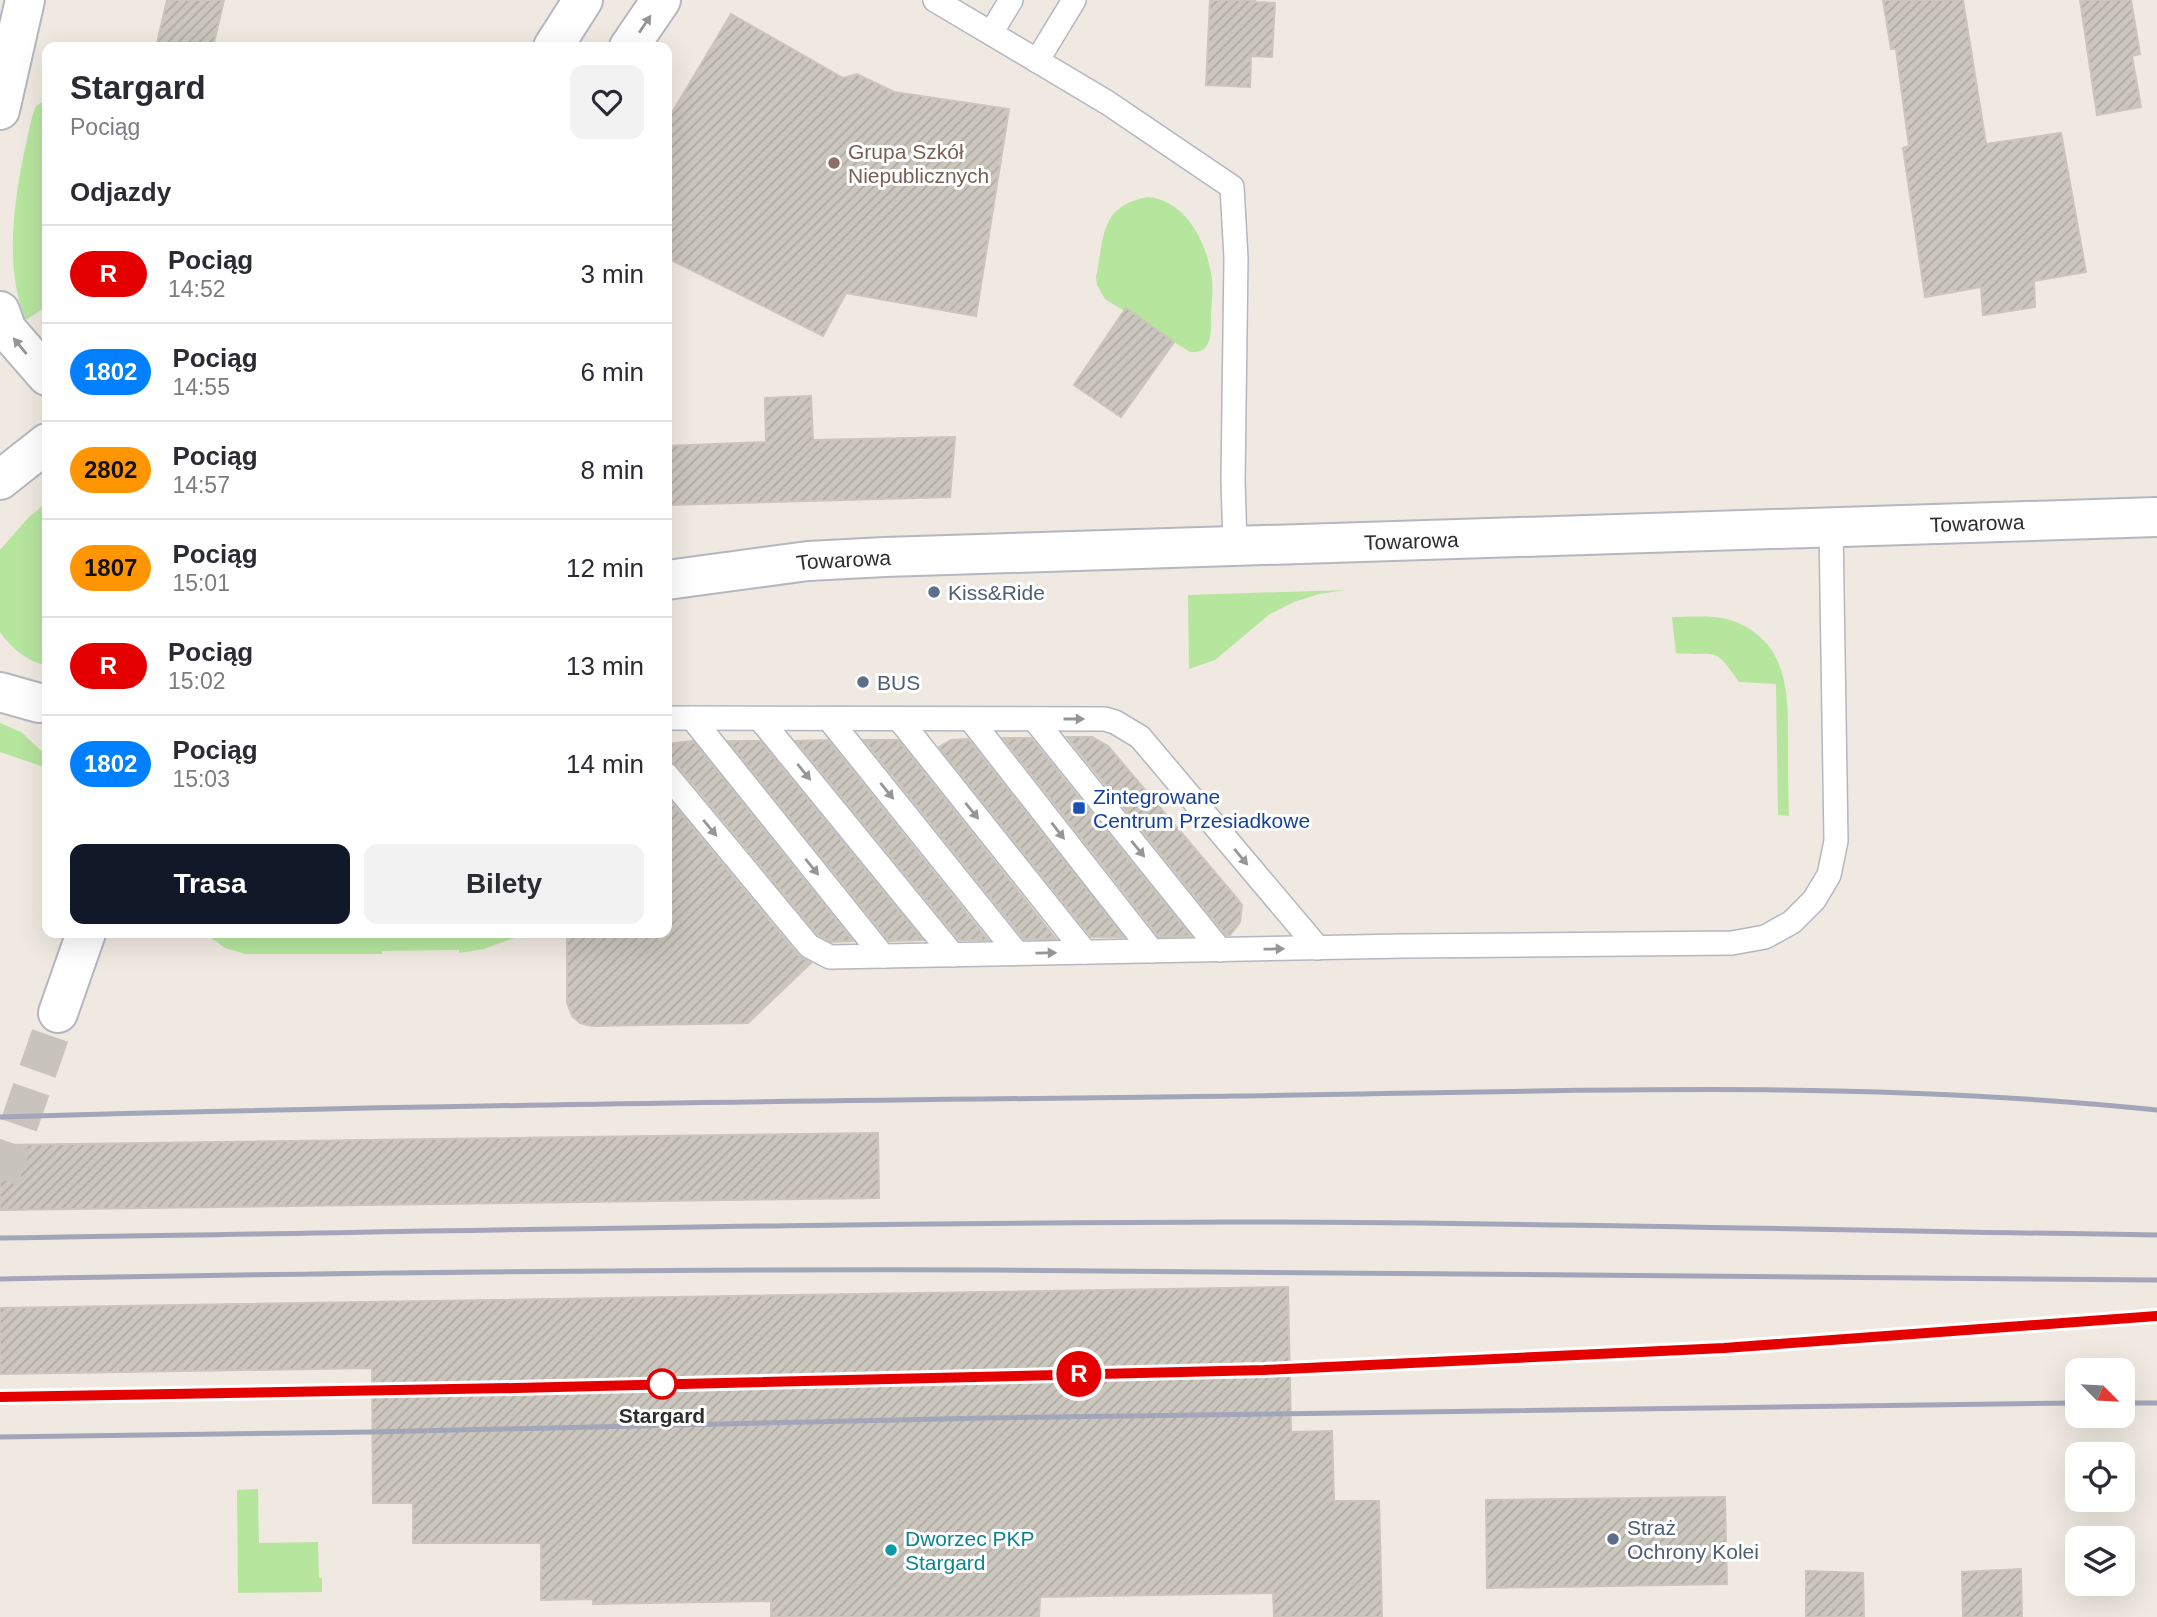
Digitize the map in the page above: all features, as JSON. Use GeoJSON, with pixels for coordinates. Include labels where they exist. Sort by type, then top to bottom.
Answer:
{"type":"FeatureCollection","features":[{"type":"Feature","properties":{"kind":"street"},"geometry":{"type":"LineString","coordinates":[[0,110],[25,0]]}},
{"type":"Feature","properties":{"kind":"street"},"geometry":{"type":"LineString","coordinates":[[556,42],[583,0]]}},
{"type":"Feature","properties":{"kind":"street"},"geometry":{"type":"LineString","coordinates":[[632,42],[661,0]]}},
{"type":"Feature","properties":{"kind":"street"},"geometry":{"type":"LineString","coordinates":[[0,312],[8,330],[42,370]]}},
{"type":"Feature","properties":{"kind":"street"},"geometry":{"type":"LineString","coordinates":[[0,480],[42,447]]}},
{"type":"Feature","properties":{"kind":"street","name":"Towarowa"},"geometry":{"type":"LineString","coordinates":[[672,579],[808,561],[2157,517]]}},
{"type":"Feature","properties":{"kind":"street"},"geometry":{"type":"LineString","coordinates":[[0,692],[42,705]]}},
{"type":"Feature","properties":{"kind":"street"},"geometry":{"type":"LineString","coordinates":[[58,1013],[84,938]]}},
{"type":"Feature","properties":{"kind":"lane"},"geometry":{"type":"LineString","coordinates":[[991,33],[1011,0]]}},
{"type":"Feature","properties":{"kind":"lane"},"geometry":{"type":"LineString","coordinates":[[1037,61],[1074,0]]}},
{"type":"Feature","properties":{"kind":"lane"},"geometry":{"type":"LineString","coordinates":[[942,2],[1108,103],[1232,187],[1236,258],[1233,447],[1235,546]]}},
{"type":"Feature","properties":{"kind":"lane"},"geometry":{"type":"LineString","coordinates":[[672,781],[809,946],[830,957],[1732,943],[1765,937],[1792,922],[1814,900],[1829,875],[1836,841],[1831,528]]}},
{"type":"Feature","properties":{"kind":"lane"},"geometry":{"type":"LineString","coordinates":[[672,718],[1105,719],[1131,730],[1140,737],[1318,948]]}},
{"type":"Feature","properties":{"kind":"lane"},"geometry":{"type":"LineString","coordinates":[[692,718],[883,956]]}},
{"type":"Feature","properties":{"kind":"lane"},"geometry":{"type":"LineString","coordinates":[[760,719],[953,955]]}},
{"type":"Feature","properties":{"kind":"lane"},"geometry":{"type":"LineString","coordinates":[[829,719],[1017,953]]}},
{"type":"Feature","properties":{"kind":"lane"},"geometry":{"type":"LineString","coordinates":[[899,719],[1085,952]]}},
{"type":"Feature","properties":{"kind":"lane"},"geometry":{"type":"LineString","coordinates":[[1034,719],[1220,950]]}},
{"type":"Feature","properties":{"kind":"lane"},"geometry":{"type":"LineString","coordinates":[[971,720],[1152,951]]}},
{"type":"Feature","properties":{"kind":"green space"},"geometry":{"type":"Polygon","coordinates":[[[42,102],[42,309],[26,320],[18,297],[14,272],[14,218],[22,164],[36,106],[42,102]]]}},
{"type":"Feature","properties":{"kind":"green space"},"geometry":{"type":"Polygon","coordinates":[[[1148,197],[1174,206],[1184,215],[1200,238],[1205,252],[1212,283],[1211,330],[1208,344],[1200,351],[1190,352],[1105,299],[1097,285],[1103,236],[1112,215],[1132,201],[1148,197]]]}},
{"type":"Feature","properties":{"kind":"green space"},"geometry":{"type":"Polygon","coordinates":[[[42,506],[42,664],[20,654],[0,632],[0,550],[42,506]]]}},
{"type":"Feature","properties":{"kind":"green space"},"geometry":{"type":"Polygon","coordinates":[[[1346,590],[1319,594],[1270,614],[1215,660],[1189,669],[1188,595],[1346,590]]]}},
{"type":"Feature","properties":{"kind":"green space"},"geometry":{"type":"Polygon","coordinates":[[[1672,617],[1729,619],[1753,631],[1775,656],[1785,687],[1787,704],[1789,816],[1778,815],[1776,684],[1739,682],[1724,662],[1713,655],[1676,653],[1672,617]]]}},
{"type":"Feature","properties":{"kind":"green space"},"geometry":{"type":"Polygon","coordinates":[[[0,723],[21,732],[42,751],[42,766],[0,752],[0,723]]]}},
{"type":"Feature","properties":{"kind":"green space"},"geometry":{"type":"Polygon","coordinates":[[[212,938],[514,938],[484,949],[459,953],[459,950],[382,951],[382,954],[246,954],[225,948],[212,938]]]}},
{"type":"Feature","properties":{"kind":"green space"},"geometry":{"type":"Polygon","coordinates":[[[258,1489],[259,1543],[318,1542],[322,1592],[238,1593],[237,1490],[258,1489]]]}},
{"type":"Feature","properties":{"kind":"building"},"geometry":{"type":"Polygon","coordinates":[[[167,0],[224,0],[214,42],[157,42],[167,0]]]}},
{"type":"Feature","properties":{"kind":"building"},"geometry":{"type":"Polygon","coordinates":[[[1210,0],[1275,3],[1272,57],[1251,56],[1250,87],[1206,85],[1210,0]]]}},
{"type":"Feature","properties":{"kind":"building"},"geometry":{"type":"Polygon","coordinates":[[[1883,0],[1963,0],[1986,144],[2061,133],[2086,272],[2034,281],[2035,307],[1983,315],[1981,287],[1925,297],[1903,148],[1909,146],[1896,49],[1891,49],[1883,0]]]}},
{"type":"Feature","properties":{"kind":"building"},"geometry":{"type":"Polygon","coordinates":[[[2080,0],[2131,0],[2140,54],[2132,56],[2141,107],[2097,115],[2080,0]]]}},
{"type":"Feature","properties":{"kind":"building","name":"Grupa Szkół Niepublicznych"},"geometry":{"type":"Polygon","coordinates":[[[731,14],[843,78],[857,74],[894,92],[1009,109],[976,316],[846,293],[823,336],[672,260],[672,113],[731,14]]]}},
{"type":"Feature","properties":{"kind":"building"},"geometry":{"type":"Polygon","coordinates":[[[1126,308],[1174,342],[1121,417],[1074,385],[1126,308]]]}},
{"type":"Feature","properties":{"kind":"building"},"geometry":{"type":"Polygon","coordinates":[[[811,396],[813,440],[955,437],[950,497],[672,505],[672,446],[766,442],[765,398],[811,396]]]}},
{"type":"Feature","properties":{"kind":"building"},"geometry":{"type":"Polygon","coordinates":[[[1067,737],[1092,737],[1108,746],[1236,897],[1242,905],[1240,922],[1230,935],[1226,935],[1067,737]]]}},
{"type":"Feature","properties":{"kind":"building"},"geometry":{"type":"Polygon","coordinates":[[[1003,738],[1031,738],[1191,936],[1159,937],[1003,738]]]}},
{"type":"Feature","properties":{"kind":"building"},"geometry":{"type":"Polygon","coordinates":[[[968,739],[1124,937],[1091,937],[939,747],[951,740],[968,739]]]}},
{"type":"Feature","properties":{"kind":"building"},"geometry":{"type":"Polygon","coordinates":[[[828,740],[988,940],[959,940],[796,741],[828,740]]]}},
{"type":"Feature","properties":{"kind":"building"},"geometry":{"type":"Polygon","coordinates":[[[864,740],[898,740],[1056,939],[1024,939],[864,740]]]}},
{"type":"Feature","properties":{"kind":"building"},"geometry":{"type":"Polygon","coordinates":[[[693,741],[853,941],[831,942],[818,935],[678,766],[672,763],[672,743],[693,741]]]}},
{"type":"Feature","properties":{"kind":"building"},"geometry":{"type":"Polygon","coordinates":[[[728,741],[760,741],[923,940],[889,941],[728,741]]]}},
{"type":"Feature","properties":{"kind":"building"},"geometry":{"type":"Polygon","coordinates":[[[672,803],[798,955],[811,963],[748,1023],[592,1026],[580,1023],[572,1016],[567,1002],[567,938],[672,938],[672,803]]]}},
{"type":"Feature","properties":{"kind":"building"},"geometry":{"type":"Polygon","coordinates":[[[878,1133],[879,1198],[0,1210],[0,1145],[878,1133]]]}},
{"type":"Feature","properties":{"kind":"building"},"geometry":{"type":"Polygon","coordinates":[[[1288,1287],[1291,1432],[1332,1431],[1334,1501],[1379,1501],[1382,1617],[1274,1617],[1273,1593],[1040,1597],[1039,1617],[771,1617],[771,1601],[593,1604],[593,1599],[541,1600],[541,1543],[413,1543],[413,1503],[373,1503],[372,1368],[0,1374],[0,1308],[1288,1287]]]}},
{"type":"Feature","properties":{"kind":"building"},"geometry":{"type":"Polygon","coordinates":[[[1725,1497],[1727,1584],[1487,1588],[1486,1500],[1725,1497]]]}},
{"type":"Feature","properties":{"kind":"building"},"geometry":{"type":"Polygon","coordinates":[[[2021,1569],[2022,1617],[1963,1617],[1962,1572],[2021,1569]]]}},
{"type":"Feature","properties":{"kind":"building"},"geometry":{"type":"Polygon","coordinates":[[[1806,1571],[1863,1573],[1864,1617],[1806,1617],[1806,1571]]]}},
{"type":"Feature","properties":{"kind":"tunnel"},"geometry":{"type":"LineString","coordinates":[[0,1179],[58,1013]]}},
{"type":"Feature","properties":{"kind":"railway"},"geometry":{"type":"LineString","coordinates":[[0,1117],[309,1109],[1582,1090],[1812,1090],[2042,1100],[2157,1110]]}},
{"type":"Feature","properties":{"kind":"railway"},"geometry":{"type":"LineString","coordinates":[[0,1238],[1236,1222],[2157,1235]]}},
{"type":"Feature","properties":{"kind":"railway"},"geometry":{"type":"LineString","coordinates":[[0,1279],[863,1270],[2157,1280]]}},
{"type":"Feature","properties":{"kind":"railway"},"geometry":{"type":"LineString","coordinates":[[0,1396],[465,1389],[1239,1371],[1724,1348],[2157,1316]]}},
{"type":"Feature","properties":{"kind":"railway"},"geometry":{"type":"LineString","coordinates":[[0,1437],[372,1432],[986,1418],[2065,1403]]}},
{"type":"Feature","properties":{"kind":"railway"},"geometry":{"type":"LineString","coordinates":[[2135,1403],[2157,1403]]}},
{"type":"Feature","properties":{"kind":"train","name":"R"},"geometry":{"type":"LineString","coordinates":[[0,1397],[1264,1370],[1724,1348],[2157,1316]]}},
{"type":"Feature","properties":{"kind":"place","name":"Grupa Szkół Niepublicznych"},"geometry":{"type":"Point","coordinates":[834,163]}},
{"type":"Feature","properties":{"kind":"place","name":"Kiss&Ride"},"geometry":{"type":"Point","coordinates":[934,592]}},
{"type":"Feature","properties":{"kind":"place","name":"BUS"},"geometry":{"type":"Point","coordinates":[863,682]}},
{"type":"Feature","properties":{"kind":"place","name":"Zintegrowane Centrum Przesiadkowe"},"geometry":{"type":"Point","coordinates":[1079,808]}},
{"type":"Feature","properties":{"kind":"place","name":"Stargard"},"geometry":{"type":"Point","coordinates":[662,1384]}},
{"type":"Feature","properties":{"kind":"place","name":"Straż Ochrony Kolei"},"geometry":{"type":"Point","coordinates":[1613,1539]}},
{"type":"Feature","properties":{"kind":"place","name":"Dworzec PKP Stargard"},"geometry":{"type":"Point","coordinates":[891,1550]}}]}
